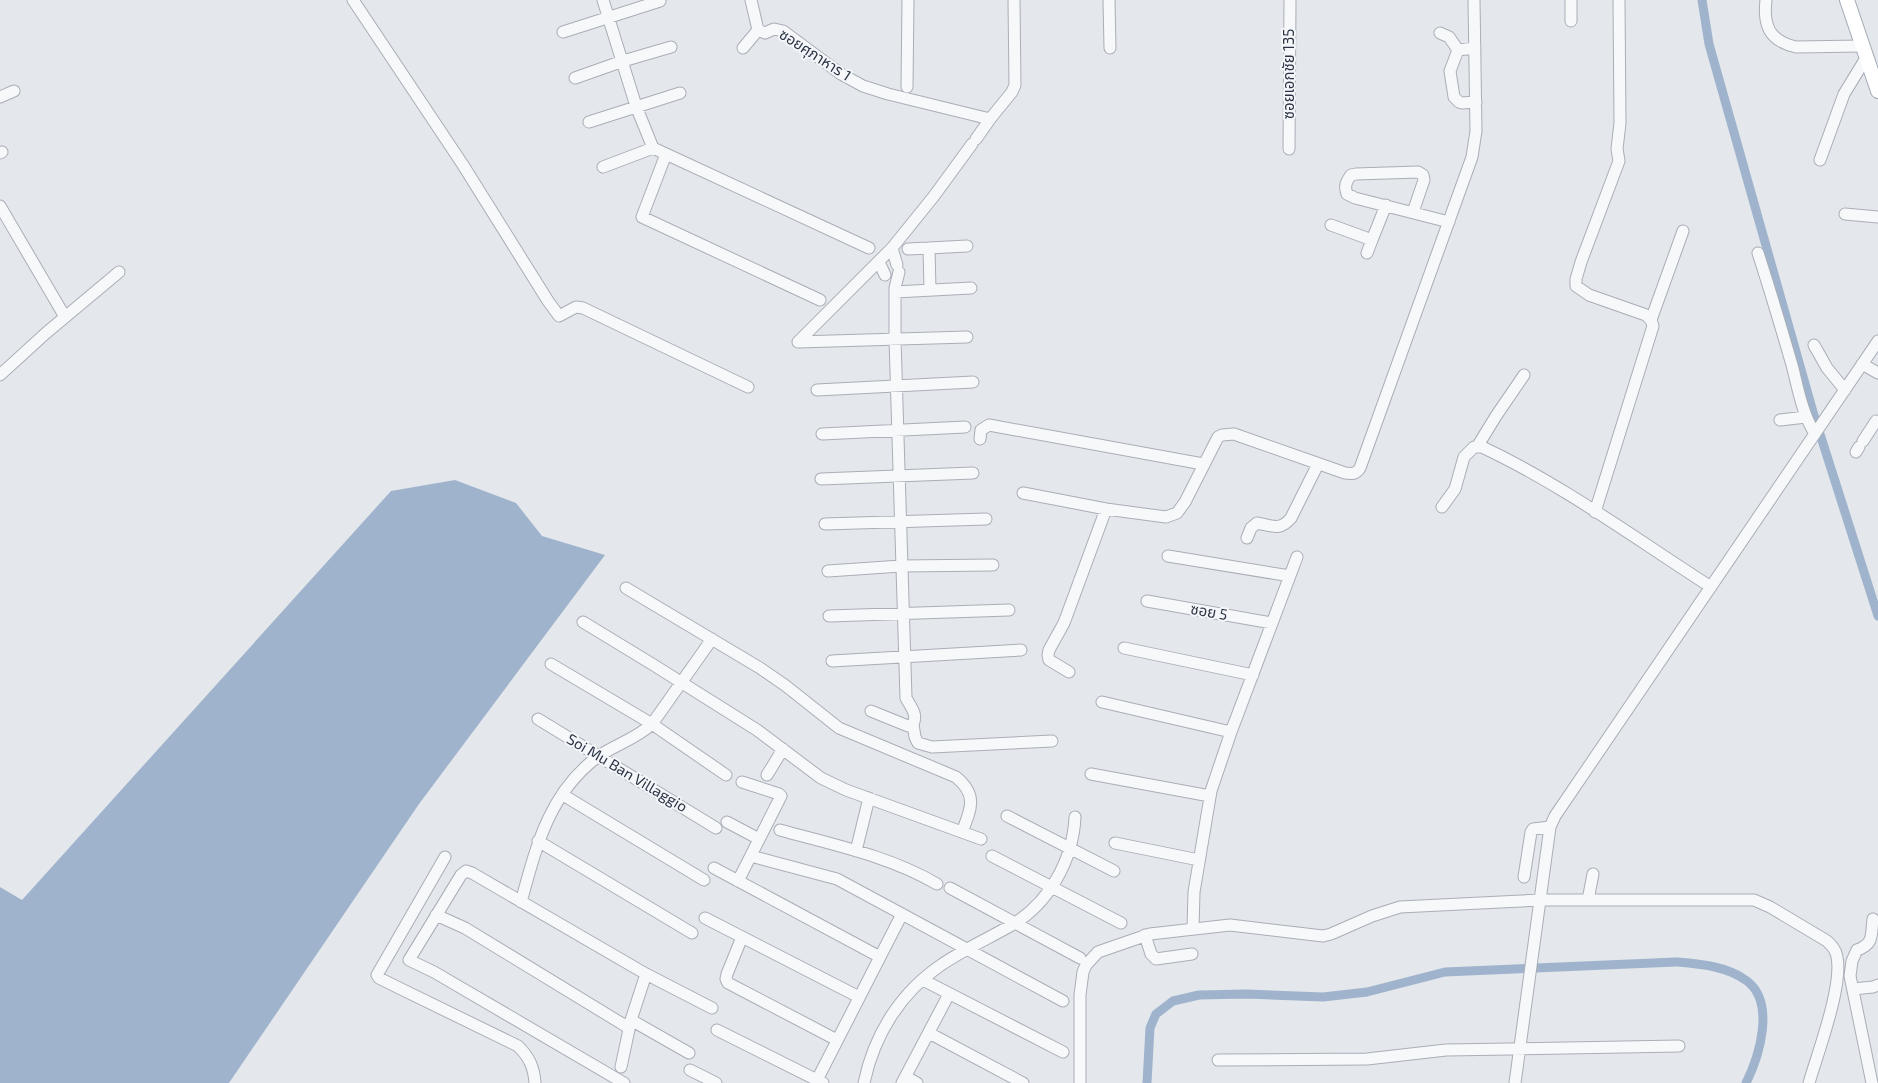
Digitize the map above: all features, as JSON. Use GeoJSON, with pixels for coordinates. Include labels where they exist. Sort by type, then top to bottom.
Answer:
{"type":"FeatureCollection","features":[{"type":"Feature","properties":{"kind":"main road"},"geometry":{"type":"LineString","coordinates":[[1847,0],[1878,92]]}},
{"type":"Feature","properties":{"kind":"street"},"geometry":{"type":"LineString","coordinates":[[353,0],[463,165],[559,316],[576,307],[583,308],[748,387]]}},
{"type":"Feature","properties":{"kind":"street"},"geometry":{"type":"LineString","coordinates":[[603,0],[636,106],[653,148],[869,248]]}},
{"type":"Feature","properties":{"kind":"street","name":"ซอยศุภาหาร 1"},"geometry":{"type":"LineString","coordinates":[[751,0],[758,30],[765,33],[774,29],[783,31],[841,74],[864,86],[888,94],[990,119]]}},
{"type":"Feature","properties":{"kind":"street"},"geometry":{"type":"LineString","coordinates":[[907,87],[908,0]]}},
{"type":"Feature","properties":{"kind":"street"},"geometry":{"type":"LineString","coordinates":[[967,337],[798,342],[892,248],[934,196],[1012,92],[1015,86],[1014,0]]}},
{"type":"Feature","properties":{"kind":"street"},"geometry":{"type":"LineString","coordinates":[[1109,0],[1110,48]]}},
{"type":"Feature","properties":{"kind":"street","name":"ซอยเอกชัย 135"},"geometry":{"type":"LineString","coordinates":[[1289,149],[1290,0]]}},
{"type":"Feature","properties":{"kind":"street"},"geometry":{"type":"LineString","coordinates":[[1024,493],[1106,509],[1166,517],[1177,513],[1185,502],[1218,437],[1228,433],[1318,464],[1352,474],[1357,472],[1472,157],[1475,143],[1476,102],[1474,0]]}},
{"type":"Feature","properties":{"kind":"street"},"geometry":{"type":"LineString","coordinates":[[1571,0],[1571,21]]}},
{"type":"Feature","properties":{"kind":"street"},"geometry":{"type":"LineString","coordinates":[[1595,512],[1653,326],[1651,320],[1646,315],[1589,295],[1576,286],[1581,262],[1619,161],[1617,149],[1620,123],[1619,0]]}},
{"type":"Feature","properties":{"kind":"street"},"geometry":{"type":"LineString","coordinates":[[1766,0],[1767,27],[1773,37],[1786,45],[1864,52],[1844,94],[1820,160]]}},
{"type":"Feature","properties":{"kind":"street"},"geometry":{"type":"LineString","coordinates":[[563,32],[660,1]]}},
{"type":"Feature","properties":{"kind":"street"},"geometry":{"type":"LineString","coordinates":[[743,48],[758,30]]}},
{"type":"Feature","properties":{"kind":"street"},"geometry":{"type":"LineString","coordinates":[[1440,34],[1449,37],[1458,50]]}},
{"type":"Feature","properties":{"kind":"street"},"geometry":{"type":"LineString","coordinates":[[575,78],[671,47]]}},
{"type":"Feature","properties":{"kind":"street"},"geometry":{"type":"LineString","coordinates":[[1458,50],[1475,48]]}},
{"type":"Feature","properties":{"kind":"street"},"geometry":{"type":"LineString","coordinates":[[1458,50],[1450,71],[1454,97],[1462,102],[1476,102]]}},
{"type":"Feature","properties":{"kind":"street"},"geometry":{"type":"LineString","coordinates":[[0,97],[14,91]]}},
{"type":"Feature","properties":{"kind":"street"},"geometry":{"type":"LineString","coordinates":[[588,122],[680,92]]}},
{"type":"Feature","properties":{"kind":"street"},"geometry":{"type":"LineString","coordinates":[[603,167],[653,148]]}},
{"type":"Feature","properties":{"kind":"street"},"geometry":{"type":"LineString","coordinates":[[666,154],[642,217],[820,300]]}},
{"type":"Feature","properties":{"kind":"street"},"geometry":{"type":"LineString","coordinates":[[1413,212],[1424,180],[1423,174],[1411,171],[1351,175],[1346,181],[1345,189],[1347,194],[1448,222]]}},
{"type":"Feature","properties":{"kind":"street"},"geometry":{"type":"LineString","coordinates":[[1367,253],[1386,205]]}},
{"type":"Feature","properties":{"kind":"street"},"geometry":{"type":"LineString","coordinates":[[0,206],[65,317]]}},
{"type":"Feature","properties":{"kind":"street"},"geometry":{"type":"LineString","coordinates":[[1844,214],[1878,217]]}},
{"type":"Feature","properties":{"kind":"street"},"geometry":{"type":"LineString","coordinates":[[1331,225],[1372,240]]}},
{"type":"Feature","properties":{"kind":"street"},"geometry":{"type":"LineString","coordinates":[[1651,320],[1683,231]]}},
{"type":"Feature","properties":{"kind":"street"},"geometry":{"type":"LineString","coordinates":[[908,248],[967,246]]}},
{"type":"Feature","properties":{"kind":"street"},"geometry":{"type":"LineString","coordinates":[[891,284],[898,269],[892,248]]}},
{"type":"Feature","properties":{"kind":"street"},"geometry":{"type":"LineString","coordinates":[[929,248],[930,290]]}},
{"type":"Feature","properties":{"kind":"street"},"geometry":{"type":"LineString","coordinates":[[1758,253],[1777,312],[1806,417],[1816,432]]}},
{"type":"Feature","properties":{"kind":"street"},"geometry":{"type":"LineString","coordinates":[[880,262],[891,284],[895,339],[906,698],[915,714],[913,724],[915,737],[918,743],[932,747],[1052,741]]}},
{"type":"Feature","properties":{"kind":"street"},"geometry":{"type":"LineString","coordinates":[[0,376],[118,272]]}},
{"type":"Feature","properties":{"kind":"street"},"geometry":{"type":"LineString","coordinates":[[891,284],[930,290],[971,288]]}},
{"type":"Feature","properties":{"kind":"street"},"geometry":{"type":"LineString","coordinates":[[1516,1083],[1527,988],[1550,827],[1555,816],[1878,341]]}},
{"type":"Feature","properties":{"kind":"street"},"geometry":{"type":"LineString","coordinates":[[1814,345],[1827,368],[1845,390]]}},
{"type":"Feature","properties":{"kind":"street"},"geometry":{"type":"LineString","coordinates":[[1862,364],[1878,373]]}},
{"type":"Feature","properties":{"kind":"street"},"geometry":{"type":"LineString","coordinates":[[1477,447],[1524,375]]}},
{"type":"Feature","properties":{"kind":"street"},"geometry":{"type":"LineString","coordinates":[[816,390],[973,382]]}},
{"type":"Feature","properties":{"kind":"street"},"geometry":{"type":"LineString","coordinates":[[1780,420],[1806,417]]}},
{"type":"Feature","properties":{"kind":"street"},"geometry":{"type":"LineString","coordinates":[[1859,447],[1876,421]]}},
{"type":"Feature","properties":{"kind":"street"},"geometry":{"type":"LineString","coordinates":[[980,439],[981,430],[989,425],[1203,464]]}},
{"type":"Feature","properties":{"kind":"street"},"geometry":{"type":"LineString","coordinates":[[822,434],[965,427]]}},
{"type":"Feature","properties":{"kind":"street"},"geometry":{"type":"LineString","coordinates":[[1442,507],[1455,489],[1464,457],[1469,450],[1482,447],[1536,475],[1711,587]]}},
{"type":"Feature","properties":{"kind":"street"},"geometry":{"type":"LineString","coordinates":[[1247,538],[1251,528],[1257,523],[1281,527],[1285,525],[1291,518],[1318,464]]}},
{"type":"Feature","properties":{"kind":"street"},"geometry":{"type":"LineString","coordinates":[[821,479],[973,473]]}},
{"type":"Feature","properties":{"kind":"street"},"geometry":{"type":"LineString","coordinates":[[1069,672],[1050,660],[1049,650],[1064,623],[1106,509]]}},
{"type":"Feature","properties":{"kind":"street"},"geometry":{"type":"LineString","coordinates":[[824,524],[986,519]]}},
{"type":"Feature","properties":{"kind":"street"},"geometry":{"type":"LineString","coordinates":[[1168,556],[1290,576]]}},
{"type":"Feature","properties":{"kind":"street"},"geometry":{"type":"LineString","coordinates":[[1193,929],[1194,892],[1210,796],[1231,732],[1297,557]]}},
{"type":"Feature","properties":{"kind":"street"},"geometry":{"type":"LineString","coordinates":[[828,571],[901,566],[994,565]]}},
{"type":"Feature","properties":{"kind":"street"},"geometry":{"type":"LineString","coordinates":[[626,588],[786,686],[839,728],[956,777],[962,782],[972,801],[971,810],[962,832]]}},
{"type":"Feature","properties":{"kind":"street","name":"ซอย 5"},"geometry":{"type":"LineString","coordinates":[[1147,601],[1272,623]]}},
{"type":"Feature","properties":{"kind":"street"},"geometry":{"type":"LineString","coordinates":[[829,616],[1009,610]]}},
{"type":"Feature","properties":{"kind":"street"},"geometry":{"type":"LineString","coordinates":[[583,622],[757,730],[821,778],[980,839]]}},
{"type":"Feature","properties":{"kind":"street"},"geometry":{"type":"LineString","coordinates":[[521,902],[538,841],[548,817],[578,774],[599,756],[642,732],[652,724],[712,639]]}},
{"type":"Feature","properties":{"kind":"street"},"geometry":{"type":"LineString","coordinates":[[1124,648],[1253,675]]}},
{"type":"Feature","properties":{"kind":"street"},"geometry":{"type":"LineString","coordinates":[[832,661],[1021,650]]}},
{"type":"Feature","properties":{"kind":"street"},"geometry":{"type":"LineString","coordinates":[[551,664],[652,724],[726,775]]}},
{"type":"Feature","properties":{"kind":"street"},"geometry":{"type":"LineString","coordinates":[[1102,702],[1231,732]]}},
{"type":"Feature","properties":{"kind":"street"},"geometry":{"type":"LineString","coordinates":[[871,711],[901,724],[908,726],[913,724]]}},
{"type":"Feature","properties":{"kind":"street","name":"Soi Mu Ban Villaggio"},"geometry":{"type":"LineString","coordinates":[[538,719],[716,828]]}},
{"type":"Feature","properties":{"kind":"street"},"geometry":{"type":"LineString","coordinates":[[767,775],[783,749]]}},
{"type":"Feature","properties":{"kind":"street"},"geometry":{"type":"LineString","coordinates":[[1091,774],[1210,796]]}},
{"type":"Feature","properties":{"kind":"street"},"geometry":{"type":"LineString","coordinates":[[738,882],[781,796],[742,782]]}},
{"type":"Feature","properties":{"kind":"street"},"geometry":{"type":"LineString","coordinates":[[563,795],[704,880]]}},
{"type":"Feature","properties":{"kind":"street"},"geometry":{"type":"LineString","coordinates":[[856,851],[869,798]]}},
{"type":"Feature","properties":{"kind":"street"},"geometry":{"type":"LineString","coordinates":[[1007,816],[1114,871]]}},
{"type":"Feature","properties":{"kind":"street"},"geometry":{"type":"LineString","coordinates":[[864,1083],[873,1051],[888,1020],[911,990],[939,966],[1016,922],[1034,908],[1052,888],[1071,849],[1075,816]]}},
{"type":"Feature","properties":{"kind":"street"},"geometry":{"type":"LineString","coordinates":[[727,822],[759,839]]}},
{"type":"Feature","properties":{"kind":"street"},"geometry":{"type":"LineString","coordinates":[[1524,877],[1531,832],[1533,829],[1550,827]]}},
{"type":"Feature","properties":{"kind":"street"},"geometry":{"type":"LineString","coordinates":[[780,830],[905,866],[937,884]]}},
{"type":"Feature","properties":{"kind":"street"},"geometry":{"type":"LineString","coordinates":[[538,841],[692,933]]}},
{"type":"Feature","properties":{"kind":"street"},"geometry":{"type":"LineString","coordinates":[[1115,843],[1199,860]]}},
{"type":"Feature","properties":{"kind":"street"},"geometry":{"type":"LineString","coordinates":[[751,856],[837,879],[1063,1001]]}},
{"type":"Feature","properties":{"kind":"street"},"geometry":{"type":"LineString","coordinates":[[992,856],[1121,923]]}},
{"type":"Feature","properties":{"kind":"street"},"geometry":{"type":"LineString","coordinates":[[445,858],[377,974],[379,978],[518,1046],[526,1054],[533,1066],[535,1083]]}},
{"type":"Feature","properties":{"kind":"street"},"geometry":{"type":"LineString","coordinates":[[714,868],[880,957]]}},
{"type":"Feature","properties":{"kind":"street"},"geometry":{"type":"LineString","coordinates":[[646,974],[630,1024],[618,1082],[434,972],[409,960],[461,875],[466,871],[646,974],[712,1008]]}},
{"type":"Feature","properties":{"kind":"street"},"geometry":{"type":"LineString","coordinates":[[1588,900],[1593,874]]}},
{"type":"Feature","properties":{"kind":"street"},"geometry":{"type":"LineString","coordinates":[[950,888],[1080,958]]}},
{"type":"Feature","properties":{"kind":"street"},"geometry":{"type":"LineString","coordinates":[[1080,1083],[1080,995],[1086,964],[1098,952],[1145,935],[1230,925],[1323,936],[1400,907],[1540,900],[1754,900],[1770,907],[1827,941],[1835,949],[1838,957],[1838,980],[1809,1083]]}},
{"type":"Feature","properties":{"kind":"street"},"geometry":{"type":"LineString","coordinates":[[717,1030],[820,1081],[837,1040],[902,914]]}},
{"type":"Feature","properties":{"kind":"street"},"geometry":{"type":"LineString","coordinates":[[436,915],[465,928],[630,1024],[689,1053]]}},
{"type":"Feature","properties":{"kind":"street"},"geometry":{"type":"LineString","coordinates":[[705,918],[859,997]]}},
{"type":"Feature","properties":{"kind":"street"},"geometry":{"type":"LineString","coordinates":[[1872,1083],[1850,976],[1852,961],[1857,950],[1866,947],[1869,943],[1873,919]]}},
{"type":"Feature","properties":{"kind":"street"},"geometry":{"type":"LineString","coordinates":[[1145,935],[1151,954],[1156,959],[1192,954]]}},
{"type":"Feature","properties":{"kind":"street"},"geometry":{"type":"LineString","coordinates":[[742,937],[727,974],[726,980],[728,983],[837,1040]]}},
{"type":"Feature","properties":{"kind":"street"},"geometry":{"type":"LineString","coordinates":[[923,980],[1063,1052]]}},
{"type":"Feature","properties":{"kind":"street"},"geometry":{"type":"LineString","coordinates":[[1853,989],[1878,985]]}},
{"type":"Feature","properties":{"kind":"street"},"geometry":{"type":"LineString","coordinates":[[917,1083],[904,1080],[949,994]]}},
{"type":"Feature","properties":{"kind":"street"},"geometry":{"type":"LineString","coordinates":[[929,1033],[1023,1083]]}},
{"type":"Feature","properties":{"kind":"street"},"geometry":{"type":"LineString","coordinates":[[1218,1060],[1367,1058],[1446,1050],[1680,1046]]}},
{"type":"Feature","properties":{"kind":"street"},"geometry":{"type":"LineString","coordinates":[[690,1070],[716,1083]]}},
{"type":"Feature","properties":{"kind":"water"},"geometry":{"type":"Polygon","coordinates":[[[455,480],[516,503],[542,536],[605,555],[419,804],[229,1083],[0,1083],[0,887],[22,900],[391,491],[455,480]]]}},
{"type":"Feature","properties":{"kind":"waterway"},"geometry":{"type":"LineString","coordinates":[[1702,0],[1709,44],[1813,412],[1878,616]]}},
{"type":"Feature","properties":{"kind":"waterway"},"geometry":{"type":"LineString","coordinates":[[1147,1083],[1150,1028],[1156,1014],[1173,1001],[1199,995],[1247,994],[1323,997],[1367,992],[1445,972],[1676,962],[1704,965],[1731,972],[1747,981],[1756,991],[1761,1003],[1763,1016],[1762,1030],[1756,1059],[1746,1083]]}}]}
